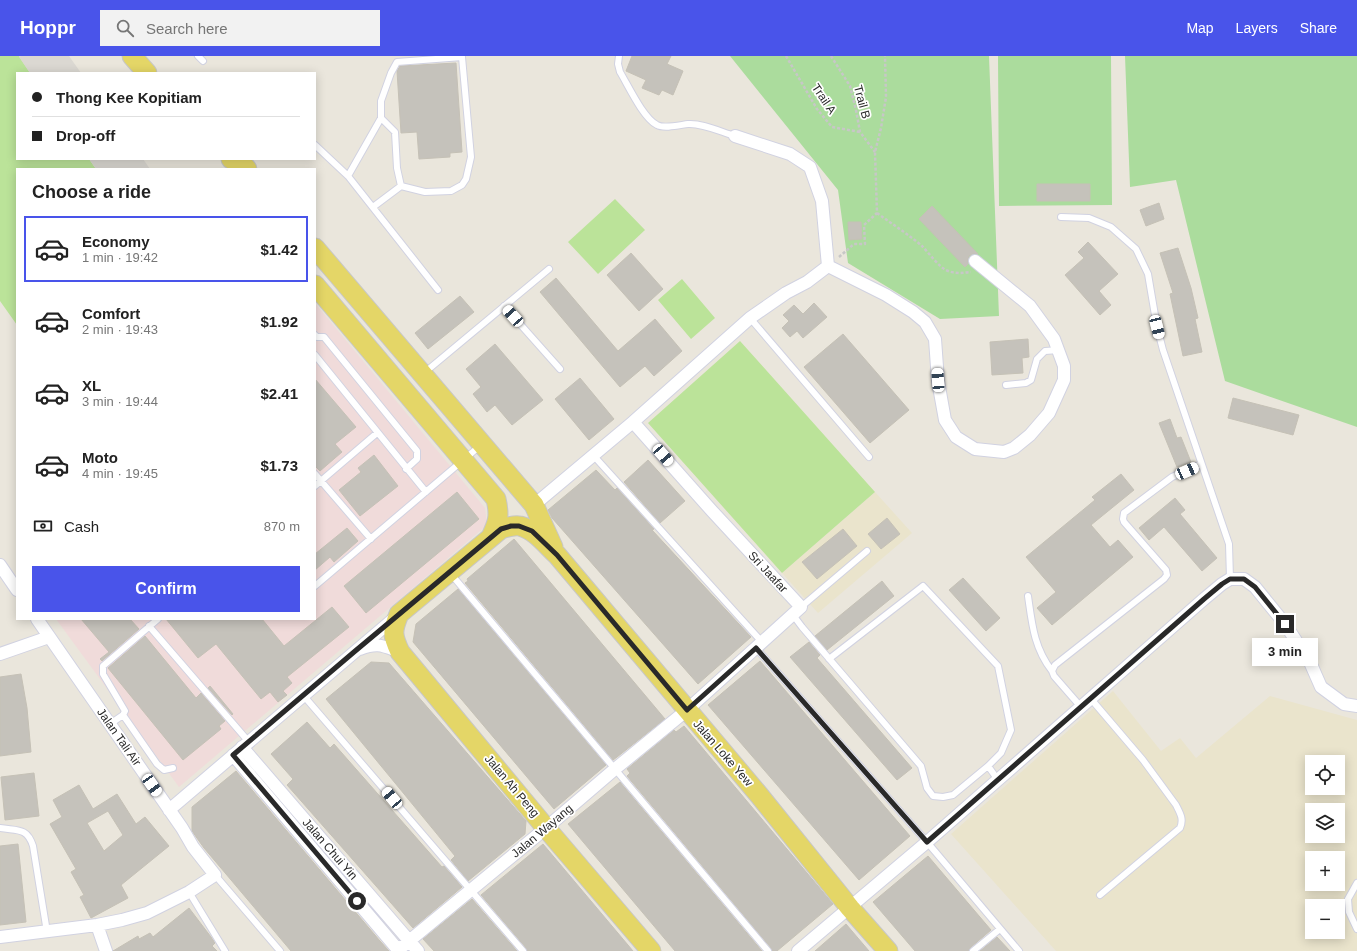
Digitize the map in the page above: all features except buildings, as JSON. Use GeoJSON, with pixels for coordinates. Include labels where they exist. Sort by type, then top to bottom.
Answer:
{"type":"FeatureCollection","features":[{"type":"Feature","properties":{"kind":"main road"},"geometry":{"type":"LineString","coordinates":[[132,56],[146,72]]}},
{"type":"Feature","properties":{"kind":"main road"},"geometry":{"type":"LineString","coordinates":[[316,249],[534,505],[557,555]]}},
{"type":"Feature","properties":{"kind":"main road"},"geometry":{"type":"LineString","coordinates":[[316,286],[496,499],[499,509],[499,520],[491,537]]}},
{"type":"Feature","properties":{"kind":"main road"},"geometry":{"type":"LineString","coordinates":[[399,614],[501,529],[511,526],[519,526],[532,531],[557,555]]}},
{"type":"Feature","properties":{"kind":"main road","name":"Jalan Loke Yew"},"geometry":{"type":"LineString","coordinates":[[557,555],[759,795],[850,908],[888,951]]}},
{"type":"Feature","properties":{"kind":"main road","name":"Jalan Ah Peng"},"geometry":{"type":"LineString","coordinates":[[399,614],[393,628],[394,639],[400,652],[546,828],[651,951]]}},
{"type":"Feature","properties":{"kind":"street"},"geometry":{"type":"LineString","coordinates":[[735,136],[790,154],[810,167],[822,201],[828,266]]}},
{"type":"Feature","properties":{"kind":"street"},"geometry":{"type":"LineString","coordinates":[[828,266],[886,295],[913,312],[925,322],[935,339],[938,380],[945,420],[956,437],[975,449],[1004,452],[1014,448],[1030,435],[1050,413],[1064,380],[1064,366],[1054,339],[1030,306],[975,262]]}},
{"type":"Feature","properties":{"kind":"street"},"geometry":{"type":"LineString","coordinates":[[534,505],[633,422],[750,318],[786,292],[807,282],[828,266]]}},
{"type":"Feature","properties":{"kind":"street","name":"Sri Jaafar"},"geometry":{"type":"LineString","coordinates":[[633,422],[712,511],[797,611]]}},
{"type":"Feature","properties":{"kind":"street"},"geometry":{"type":"LineString","coordinates":[[0,565],[16,589]]}},
{"type":"Feature","properties":{"kind":"street"},"geometry":{"type":"LineString","coordinates":[[798,951],[927,842],[1204,599],[1230,579],[1244,579],[1255,587],[1285,624],[1310,662],[1321,687],[1344,704],[1357,706]]}},
{"type":"Feature","properties":{"kind":"street"},"geometry":{"type":"LineString","coordinates":[[687,710],[797,611]]}},
{"type":"Feature","properties":{"kind":"street"},"geometry":{"type":"LineString","coordinates":[[170,810],[399,614]]}},
{"type":"Feature","properties":{"kind":"street","name":"Jalan Tali Air"},"geometry":{"type":"LineString","coordinates":[[38,620],[170,810],[193,847],[215,875]]}},
{"type":"Feature","properties":{"kind":"street"},"geometry":{"type":"LineString","coordinates":[[0,654],[49,637]]}},
{"type":"Feature","properties":{"kind":"street"},"geometry":{"type":"LineString","coordinates":[[354,652],[371,644],[400,652]]}},
{"type":"Feature","properties":{"kind":"street","name":"Jalan Wayang"},"geometry":{"type":"LineString","coordinates":[[398,951],[687,710]]}},
{"type":"Feature","properties":{"kind":"street","name":"Jalan Chui Yin"},"geometry":{"type":"LineString","coordinates":[[241,748],[418,951]]}},
{"type":"Feature","properties":{"kind":"street","name":"Jalan Chui Yin"},"geometry":{"type":"LineString","coordinates":[[241,748],[398,951]]}},
{"type":"Feature","properties":{"kind":"street"},"geometry":{"type":"LineString","coordinates":[[3,940],[97,925],[147,914],[189,892],[215,875]]}},
{"type":"Feature","properties":{"kind":"street"},"geometry":{"type":"LineString","coordinates":[[97,925],[106,951]]}},
{"type":"Feature","properties":{"kind":"lane"},"geometry":{"type":"LineString","coordinates":[[619,56],[618,64],[620,72],[646,115],[658,125],[673,126],[690,124],[735,136]]}},
{"type":"Feature","properties":{"kind":"lane"},"geometry":{"type":"LineString","coordinates":[[348,176],[381,118],[381,100],[391,73],[397,62],[462,57],[471,157],[466,179],[462,185],[451,191],[425,192],[401,186]]}},
{"type":"Feature","properties":{"kind":"lane"},"geometry":{"type":"LineString","coordinates":[[381,118],[395,132],[397,168],[401,186]]}},
{"type":"Feature","properties":{"kind":"lane"},"geometry":{"type":"LineString","coordinates":[[316,146],[348,176],[438,290]]}},
{"type":"Feature","properties":{"kind":"lane"},"geometry":{"type":"LineString","coordinates":[[373,207],[401,186]]}},
{"type":"Feature","properties":{"kind":"lane"},"geometry":{"type":"LineString","coordinates":[[1061,218],[1089,218],[1111,227],[1136,250],[1148,274],[1162,350],[1228,544],[1230,579]]}},
{"type":"Feature","properties":{"kind":"lane"},"geometry":{"type":"LineString","coordinates":[[422,374],[549,269]]}},
{"type":"Feature","properties":{"kind":"lane"},"geometry":{"type":"LineString","coordinates":[[504,306],[560,369]]}},
{"type":"Feature","properties":{"kind":"lane"},"geometry":{"type":"LineString","coordinates":[[750,318],[869,457]]}},
{"type":"Feature","properties":{"kind":"lane"},"geometry":{"type":"LineString","coordinates":[[316,337],[324,337],[417,451],[417,459],[406,469]]}},
{"type":"Feature","properties":{"kind":"lane"},"geometry":{"type":"LineString","coordinates":[[1006,384],[1026,383],[1031,380],[1037,360],[1041,355],[1045,351],[1059,350]]}},
{"type":"Feature","properties":{"kind":"lane"},"geometry":{"type":"LineString","coordinates":[[316,356],[426,492]]}},
{"type":"Feature","properties":{"kind":"lane"},"geometry":{"type":"LineString","coordinates":[[316,485],[377,433]]}},
{"type":"Feature","properties":{"kind":"lane"},"geometry":{"type":"LineString","coordinates":[[316,585],[482,444]]}},
{"type":"Feature","properties":{"kind":"lane"},"geometry":{"type":"LineString","coordinates":[[593,455],[759,645],[1019,951]]}},
{"type":"Feature","properties":{"kind":"lane"},"geometry":{"type":"LineString","coordinates":[[1052,671],[1055,665],[1167,577],[1166,570],[1124,522],[1122,516],[1172,477],[1201,464]]}},
{"type":"Feature","properties":{"kind":"lane"},"geometry":{"type":"LineString","coordinates":[[316,475],[371,539]]}},
{"type":"Feature","properties":{"kind":"lane"},"geometry":{"type":"LineString","coordinates":[[829,659],[923,586],[998,666],[1011,730],[1002,753],[953,794],[944,797],[934,796],[927,788],[922,766],[829,659],[797,611],[867,551]]}},
{"type":"Feature","properties":{"kind":"lane"},"geometry":{"type":"LineString","coordinates":[[449,572],[768,951]]}},
{"type":"Feature","properties":{"kind":"lane"},"geometry":{"type":"LineString","coordinates":[[1028,596],[1033,632],[1044,660],[1054,676],[1081,707]]}},
{"type":"Feature","properties":{"kind":"lane"},"geometry":{"type":"LineString","coordinates":[[110,724],[123,715],[125,710],[103,674],[103,666],[157,620]]}},
{"type":"Feature","properties":{"kind":"lane"},"geometry":{"type":"LineString","coordinates":[[150,626],[241,748]]}},
{"type":"Feature","properties":{"kind":"lane"},"geometry":{"type":"LineString","coordinates":[[303,695],[523,951]]}},
{"type":"Feature","properties":{"kind":"lane"},"geometry":{"type":"LineString","coordinates":[[1091,699],[1143,760],[1176,805],[1180,813],[1182,823],[1180,828],[1100,895]]}},
{"type":"Feature","properties":{"kind":"lane"},"geometry":{"type":"LineString","coordinates":[[123,715],[157,764],[164,770],[173,768]]}},
{"type":"Feature","properties":{"kind":"lane"},"geometry":{"type":"LineString","coordinates":[[988,766],[998,780]]}},
{"type":"Feature","properties":{"kind":"lane"},"geometry":{"type":"LineString","coordinates":[[0,828],[19,830],[27,834],[31,839],[47,932]]}},
{"type":"Feature","properties":{"kind":"lane"},"geometry":{"type":"LineString","coordinates":[[215,875],[280,951]]}},
{"type":"Feature","properties":{"kind":"lane"},"geometry":{"type":"LineString","coordinates":[[1357,883],[1348,899],[1349,912],[1357,929]]}},
{"type":"Feature","properties":{"kind":"lane"},"geometry":{"type":"LineString","coordinates":[[189,892],[225,951]]}},
{"type":"Feature","properties":{"kind":"lane"},"geometry":{"type":"LineString","coordinates":[[973,951],[1000,929]]}},
{"type":"Feature","properties":{"kind":"path","name":"Trail A"},"geometry":{"type":"LineString","coordinates":[[786,56],[817,109],[832,127],[860,132]]}},
{"type":"Feature","properties":{"kind":"path","name":"Trail B"},"geometry":{"type":"LineString","coordinates":[[831,56],[850,86],[860,132]]}},
{"type":"Feature","properties":{"kind":"path"},"geometry":{"type":"LineString","coordinates":[[828,266],[854,244],[865,244],[864,226],[877,212],[875,152],[886,97],[885,56]]}},
{"type":"Feature","properties":{"kind":"path"},"geometry":{"type":"LineString","coordinates":[[860,132],[875,152]]}},
{"type":"Feature","properties":{"kind":"path"},"geometry":{"type":"LineString","coordinates":[[877,212],[922,246],[946,270],[958,273],[985,269]]}},
{"type":"Feature","properties":{"kind":"shaded area"},"geometry":{"type":"Polygon","coordinates":[[[69,56],[80,72],[29,72],[19,57],[69,56]]]}},
{"type":"Feature","properties":{"kind":"shaded area"},"geometry":{"type":"Polygon","coordinates":[[[90,160],[144,160],[149,168],[95,168],[90,160]]]}},
{"type":"Feature","properties":{"kind":"shaded area"},"geometry":{"type":"Polygon","coordinates":[[[316,304],[485,508],[487,525],[179,787],[57,620],[316,620],[316,304]]]}},
{"type":"Feature","properties":{"kind":"shaded area"},"geometry":{"type":"Polygon","coordinates":[[[875,492],[912,533],[818,613],[782,573],[875,492]]]}},
{"type":"Feature","properties":{"kind":"shaded area"},"geometry":{"type":"Polygon","coordinates":[[[1113,691],[1161,751],[1180,738],[1196,758],[1270,696],[1357,720],[1357,951],[1056,951],[951,834],[1113,691]]]}},
{"type":"Feature","properties":{"kind":"green space"},"geometry":{"type":"Polygon","coordinates":[[[0,56],[19,56],[29,72],[16,72],[16,160],[90,160],[95,168],[16,168],[16,324],[0,301],[0,56]]]}},
{"type":"Feature","properties":{"kind":"green space"},"geometry":{"type":"Polygon","coordinates":[[[730,56],[989,56],[999,316],[940,319],[848,263],[838,190],[730,56]]]}},
{"type":"Feature","properties":{"kind":"green space"},"geometry":{"type":"Polygon","coordinates":[[[998,56],[1111,56],[1112,205],[999,206],[998,56]]]}},
{"type":"Feature","properties":{"kind":"green space"},"geometry":{"type":"Polygon","coordinates":[[[1125,56],[1357,56],[1357,427],[1225,381],[1176,180],[1130,187],[1125,56]]]}},
{"type":"Feature","properties":{"kind":"green space"},"geometry":{"type":"Polygon","coordinates":[[[615,199],[645,230],[598,274],[568,242],[615,199]]]}},
{"type":"Feature","properties":{"kind":"green space"},"geometry":{"type":"Polygon","coordinates":[[[682,279],[715,318],[691,339],[658,300],[682,279]]]}},
{"type":"Feature","properties":{"kind":"green space"},"geometry":{"type":"Polygon","coordinates":[[[740,341],[875,492],[782,573],[648,423],[740,341]]]}},
{"type":"Feature","properties":{"kind":"route"},"geometry":{"type":"LineString","coordinates":[[357,901],[233,755],[491,537],[501,529],[511,526],[519,526],[532,531],[557,555],[687,710],[756,648],[927,842],[1204,599],[1230,579],[1244,579],[1255,587],[1285,624]]}}]}
